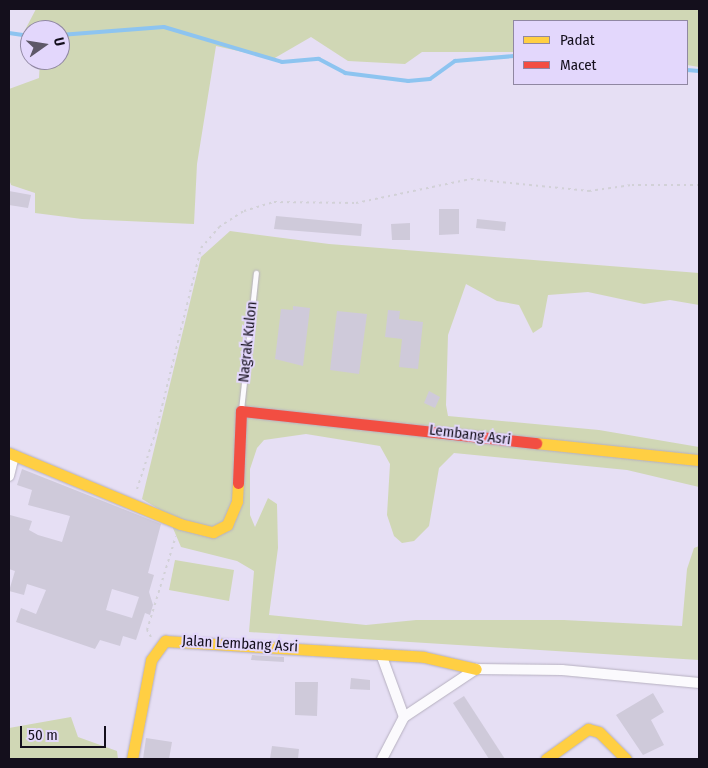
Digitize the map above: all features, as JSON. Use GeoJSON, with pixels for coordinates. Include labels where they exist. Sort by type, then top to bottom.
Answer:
{"type":"FeatureCollection","features":[{"type":"Feature","properties":{"kind":"street"},"geometry":{"type":"LineString","coordinates":[[9,476],[11,455],[131,500],[180,524],[213,532],[227,525],[238,492],[241,410]]}},
{"type":"Feature","properties":{"kind":"street","name":"Lembang Asri"},"geometry":{"type":"LineString","coordinates":[[241,410],[699,460]]}},
{"type":"Feature","properties":{"kind":"street","name":"Jalan Lembang Asri"},"geometry":{"type":"LineString","coordinates":[[132,759],[151,660],[165,641],[424,656],[476,669]]}},
{"type":"Feature","properties":{"kind":"street"},"geometry":{"type":"LineString","coordinates":[[381,654],[404,717]]}},
{"type":"Feature","properties":{"kind":"street"},"geometry":{"type":"LineString","coordinates":[[382,759],[404,717],[476,669],[553,669],[699,683]]}},
{"type":"Feature","properties":{"kind":"street"},"geometry":{"type":"LineString","coordinates":[[546,759],[588,729],[599,732],[626,759]]}},
{"type":"Feature","properties":{"kind":"lane","name":"Nagrak Kulon"},"geometry":{"type":"LineString","coordinates":[[241,410],[256,273]]}},
{"type":"Feature","properties":{"kind":"path"},"geometry":{"type":"LineString","coordinates":[[131,500],[156,431],[200,248],[229,220],[274,202],[341,205],[471,179],[589,191],[632,185],[699,185]]}},
{"type":"Feature","properties":{"kind":"path"},"geometry":{"type":"LineString","coordinates":[[165,641],[150,637],[147,630],[180,524]]}},
{"type":"Feature","properties":{"kind":"green space"},"geometry":{"type":"Polygon","coordinates":[[[36,9],[699,9],[699,67],[688,65],[688,20],[513,20],[513,52],[422,52],[405,64],[348,61],[311,37],[273,59],[216,46],[197,164],[194,224],[82,219],[35,213],[35,193],[11,185],[9,179],[9,89],[39,78],[39,70],[70,70],[70,20],[30,20],[36,9]]]}},
{"type":"Feature","properties":{"kind":"green space"},"geometry":{"type":"Polygon","coordinates":[[[230,231],[329,244],[699,273],[699,305],[670,300],[644,304],[588,292],[548,295],[542,327],[533,333],[519,305],[497,301],[466,284],[448,335],[446,405],[448,416],[599,430],[699,447],[699,487],[627,470],[454,453],[439,468],[429,526],[414,541],[402,543],[394,536],[387,515],[390,464],[380,446],[306,434],[264,440],[257,448],[250,469],[250,515],[255,527],[268,498],[277,504],[278,548],[269,615],[366,625],[416,620],[564,620],[682,626],[687,569],[694,548],[699,546],[699,660],[249,632],[254,571],[237,561],[181,547],[167,514],[142,499],[201,257],[230,231]]]}},
{"type":"Feature","properties":{"kind":"green space"},"geometry":{"type":"Polygon","coordinates":[[[175,560],[234,570],[229,601],[169,590],[175,560]]]}},
{"type":"Feature","properties":{"kind":"green space"},"geometry":{"type":"Polygon","coordinates":[[[71,717],[78,737],[117,751],[118,759],[9,759],[9,728],[71,717]]]}},
{"type":"Feature","properties":{"kind":"building"},"geometry":{"type":"Polygon","coordinates":[[[9,191],[31,195],[28,208],[9,205],[9,191]]]}},
{"type":"Feature","properties":{"kind":"building"},"geometry":{"type":"Polygon","coordinates":[[[439,209],[459,209],[459,234],[439,235],[439,209]]]}},
{"type":"Feature","properties":{"kind":"building"},"geometry":{"type":"Polygon","coordinates":[[[276,216],[362,224],[361,236],[274,229],[276,216]]]}},
{"type":"Feature","properties":{"kind":"building"},"geometry":{"type":"Polygon","coordinates":[[[477,219],[506,222],[505,231],[476,228],[477,219]]]}},
{"type":"Feature","properties":{"kind":"building"},"geometry":{"type":"Polygon","coordinates":[[[410,223],[410,240],[392,240],[391,224],[410,223]]]}},
{"type":"Feature","properties":{"kind":"building"},"geometry":{"type":"Polygon","coordinates":[[[293,306],[310,308],[303,366],[275,359],[281,309],[293,310],[293,306]]]}},
{"type":"Feature","properties":{"kind":"building"},"geometry":{"type":"Polygon","coordinates":[[[388,310],[400,311],[399,319],[423,322],[418,369],[399,367],[402,339],[385,337],[388,310]]]}},
{"type":"Feature","properties":{"kind":"building"},"geometry":{"type":"Polygon","coordinates":[[[337,311],[367,314],[359,374],[330,370],[337,311]]]}},
{"type":"Feature","properties":{"kind":"building"},"geometry":{"type":"Polygon","coordinates":[[[429,391],[440,397],[435,408],[424,403],[429,391]]]}},
{"type":"Feature","properties":{"kind":"building"},"geometry":{"type":"Polygon","coordinates":[[[22,469],[161,524],[148,573],[154,575],[149,592],[153,605],[150,615],[145,613],[136,640],[123,636],[120,646],[100,640],[95,649],[16,622],[21,608],[36,614],[46,590],[27,584],[24,595],[9,591],[15,571],[9,569],[10,515],[32,521],[29,530],[38,535],[62,542],[70,516],[28,505],[32,490],[17,485],[22,469]],[[112,589],[106,610],[132,618],[139,597],[112,589]]]}},
{"type":"Feature","properties":{"kind":"building"},"geometry":{"type":"Polygon","coordinates":[[[252,655],[284,657],[284,662],[251,660],[252,655]]]}},
{"type":"Feature","properties":{"kind":"building"},"geometry":{"type":"Polygon","coordinates":[[[351,678],[370,680],[370,690],[350,689],[351,678]]]}},
{"type":"Feature","properties":{"kind":"building"},"geometry":{"type":"Polygon","coordinates":[[[295,682],[318,682],[317,716],[295,715],[295,682]]]}},
{"type":"Feature","properties":{"kind":"building"},"geometry":{"type":"Polygon","coordinates":[[[653,693],[664,712],[651,720],[664,745],[643,755],[616,715],[653,693]]]}},
{"type":"Feature","properties":{"kind":"building"},"geometry":{"type":"Polygon","coordinates":[[[464,696],[505,759],[489,759],[453,703],[464,696]]]}},
{"type":"Feature","properties":{"kind":"building"},"geometry":{"type":"Polygon","coordinates":[[[146,738],[172,742],[169,759],[143,759],[146,738]]]}},
{"type":"Feature","properties":{"kind":"building"},"geometry":{"type":"Polygon","coordinates":[[[272,746],[299,749],[298,759],[270,759],[272,746]]]}},
{"type":"Feature","properties":{"kind":"waterway"},"geometry":{"type":"LineString","coordinates":[[70,34],[164,27],[282,62],[319,59],[345,73],[408,81],[430,79],[455,61],[513,56]]}},
{"type":"Feature","properties":{"kind":"waterway"},"geometry":{"type":"LineString","coordinates":[[9,33],[20,35]]}},
{"type":"Feature","properties":{"kind":"waterway"},"geometry":{"type":"LineString","coordinates":[[688,70],[699,71]]}},
{"type":"Feature","properties":{"kind":"traffic: slow"},"geometry":{"type":"LineString","coordinates":[[536,443],[699,460]]}},
{"type":"Feature","properties":{"kind":"traffic: slow"},"geometry":{"type":"LineString","coordinates":[[9,453],[180,524],[213,532],[227,525],[237,501],[238,483]]}},
{"type":"Feature","properties":{"kind":"traffic: slow"},"geometry":{"type":"LineString","coordinates":[[132,759],[151,660],[165,641],[424,657],[476,669]]}},
{"type":"Feature","properties":{"kind":"traffic: slow"},"geometry":{"type":"LineString","coordinates":[[546,759],[588,729],[599,732],[626,759]]}},
{"type":"Feature","properties":{"kind":"traffic: jam"},"geometry":{"type":"LineString","coordinates":[[238,483],[241,411],[536,443]]}}]}
